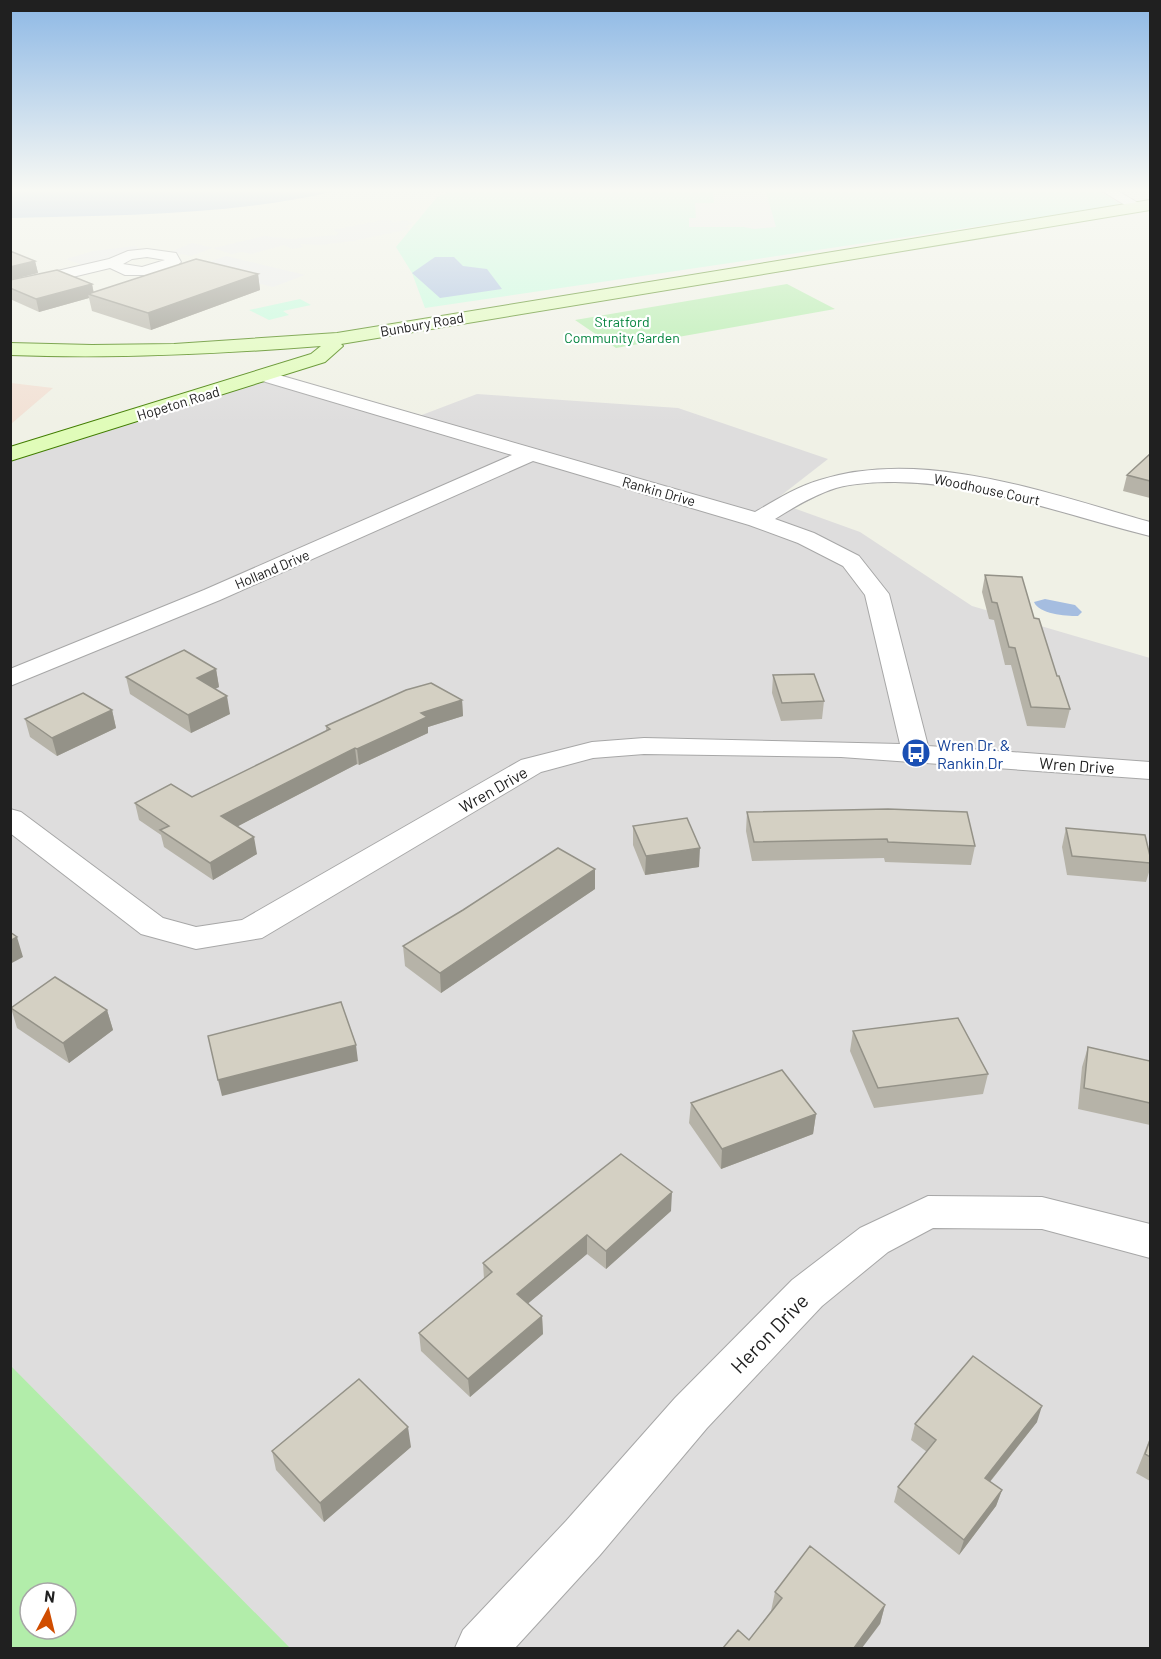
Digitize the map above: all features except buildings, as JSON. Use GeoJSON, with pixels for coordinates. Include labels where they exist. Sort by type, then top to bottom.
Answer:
{"type":"FeatureCollection","features":[{"type":"Feature","properties":{"kind":"main road","name":"Bunbury Road"},"geometry":{"type":"LineString","coordinates":[[10,349],[131,353],[337,339],[763,268]]}},
{"type":"Feature","properties":{"kind":"main road"},"geometry":{"type":"LineString","coordinates":[[318,358],[485,314]]}},
{"type":"Feature","properties":{"kind":"main road","name":"Hopeton Road"},"geometry":{"type":"LineString","coordinates":[[10,454],[318,358],[332,349],[337,339]]}},
{"type":"Feature","properties":{"kind":"street"},"geometry":{"type":"LineString","coordinates":[[10,286],[81,268]]}},
{"type":"Feature","properties":{"kind":"street","name":"Rankin Drive"},"geometry":{"type":"LineString","coordinates":[[265,376],[757,520],[806,538],[851,561],[876,594],[916,753]]}},
{"type":"Feature","properties":{"kind":"street","name":"Holland Drive"},"geometry":{"type":"LineString","coordinates":[[10,678],[243,582],[531,454]]}},
{"type":"Feature","properties":{"kind":"street","name":"Woodhouse Court"},"geometry":{"type":"LineString","coordinates":[[757,520],[804,493],[839,481],[878,475],[929,476],[984,485],[1150,529]]}},
{"type":"Feature","properties":{"kind":"street","name":"Wren Drive"},"geometry":{"type":"LineString","coordinates":[[10,818],[152,926],[196,938],[250,930],[531,766],[592,750],[644,746],[916,753],[1150,771]]}},
{"type":"Feature","properties":{"kind":"street","name":"Heron Drive"},"geometry":{"type":"LineString","coordinates":[[481,1648],[583,1538],[691,1413],[807,1293],[874,1240],[928,1212],[1042,1213],[1150,1241]]}},
{"type":"Feature","properties":{"kind":"shaded area"},"geometry":{"type":"Polygon","coordinates":[[[199,268],[278,268],[305,275],[273,287],[199,268]]]}},
{"type":"Feature","properties":{"kind":"shaded area"},"geometry":{"type":"Polygon","coordinates":[[[263,369],[414,418],[477,394],[678,408],[828,459],[774,501],[860,532],[972,606],[1150,658],[1150,1648],[11,1648],[10,452],[263,369]]]}},
{"type":"Feature","properties":{"kind":"shaded area"},"geometry":{"type":"Polygon","coordinates":[[[11,383],[53,388],[11,424],[11,383]]]}},
{"type":"Feature","properties":{"kind":"green space"},"geometry":{"type":"Polygon","coordinates":[[[409,268],[693,268],[425,308],[409,268]]]}},
{"type":"Feature","properties":{"kind":"green space","name":"Stratford Community Garden"},"geometry":{"type":"Polygon","coordinates":[[[787,284],[835,309],[616,348],[575,320],[787,284]]]}},
{"type":"Feature","properties":{"kind":"green space"},"geometry":{"type":"Polygon","coordinates":[[[300,299],[311,305],[283,311],[289,315],[269,320],[249,310],[300,299]]]}},
{"type":"Feature","properties":{"kind":"green space"},"geometry":{"type":"Polygon","coordinates":[[[11,1366],[290,1648],[11,1648],[11,1366]]]}},
{"type":"Feature","properties":{"kind":"water"},"geometry":{"type":"Polygon","coordinates":[[[419,268],[487,269],[502,289],[440,298],[412,273],[419,268]]]}},
{"type":"Feature","properties":{"kind":"water"},"geometry":{"type":"Polygon","coordinates":[[[1045,599],[1075,605],[1082,612],[1078,616],[1047,612],[1034,602],[1045,599]]]}},
{"type":"Feature","properties":{"kind":"place","name":"Wren Dr. & Rankin Dr"},"geometry":{"type":"Point","coordinates":[916,753]}}]}
